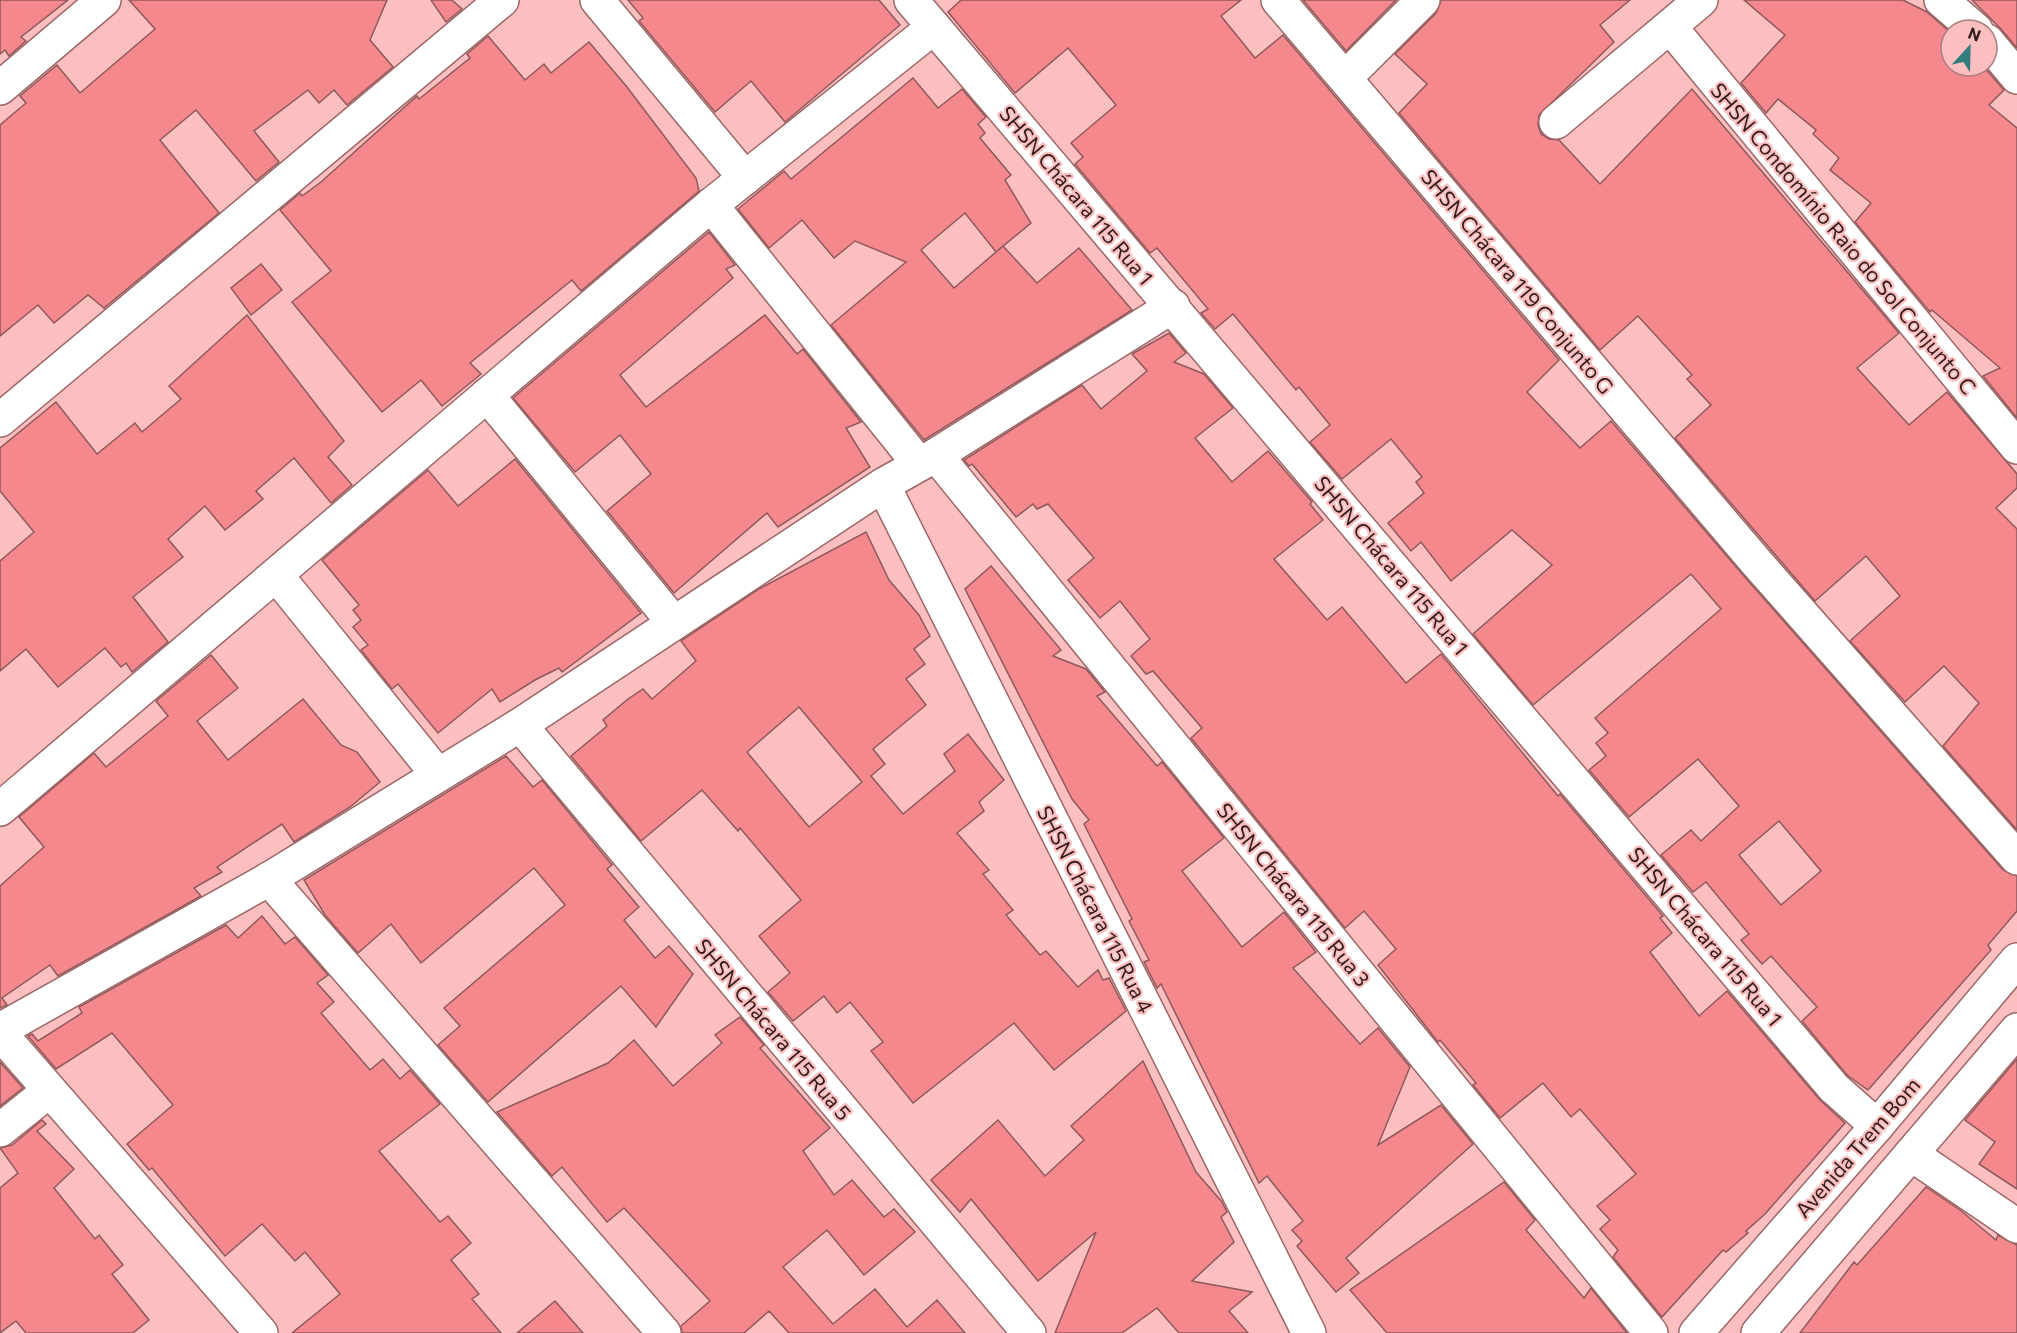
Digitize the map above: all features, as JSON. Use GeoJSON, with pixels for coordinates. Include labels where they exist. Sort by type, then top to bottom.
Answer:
{"type":"FeatureCollection","features":[{"type":"Feature","properties":{"kind":"street"},"geometry":{"type":"LineString","coordinates":[[0,88],[104,0]]}},
{"type":"Feature","properties":{"kind":"street"},"geometry":{"type":"LineString","coordinates":[[0,420],[502,0]]}},
{"type":"Feature","properties":{"kind":"street"},"geometry":{"type":"LineString","coordinates":[[597,0],[745,178]]}},
{"type":"Feature","properties":{"kind":"street","name":"SHSN Chácara 115 Rua 1"},"geometry":{"type":"LineString","coordinates":[[911,0],[1173,306],[1834,1088],[1877,1126]]}},
{"type":"Feature","properties":{"kind":"street","name":"SHSN Chácara 119 Conjunto G"},"geometry":{"type":"LineString","coordinates":[[1278,0],[1757,563],[2017,858]]}},
{"type":"Feature","properties":{"kind":"street"},"geometry":{"type":"LineString","coordinates":[[1346,78],[1423,0]]}},
{"type":"Feature","properties":{"kind":"street"},"geometry":{"type":"LineString","coordinates":[[1556,122],[1671,28],[1701,0]]}},
{"type":"Feature","properties":{"kind":"street"},"geometry":{"type":"LineString","coordinates":[[1941,0],[1962,18]]}},
{"type":"Feature","properties":{"kind":"street"},"geometry":{"type":"LineString","coordinates":[[0,809],[711,205],[934,27]]}},
{"type":"Feature","properties":{"kind":"street","name":"SHSN Condomínio Raio do Sol Conjunto C"},"geometry":{"type":"LineString","coordinates":[[1671,28],[2017,447]]}},
{"type":"Feature","properties":{"kind":"street"},"geometry":{"type":"LineString","coordinates":[[1999,55],[2017,77]]}},
{"type":"Feature","properties":{"kind":"street","name":"SHSN Chácara 115 Rua 3"},"geometry":{"type":"LineString","coordinates":[[711,205],[927,460],[1652,1333]]}},
{"type":"Feature","properties":{"kind":"street"},"geometry":{"type":"LineString","coordinates":[[261,1333],[49,1091],[0,1031],[269,879],[520,725],[882,485],[927,460],[1173,306]]}},
{"type":"Feature","properties":{"kind":"street"},"geometry":{"type":"LineString","coordinates":[[487,395],[674,623]]}},
{"type":"Feature","properties":{"kind":"street","name":"SHSN Chácara 115 Rua 4"},"geometry":{"type":"LineString","coordinates":[[882,485],[1309,1333]]}},
{"type":"Feature","properties":{"kind":"street"},"geometry":{"type":"LineString","coordinates":[[277,576],[438,775]]}},
{"type":"Feature","properties":{"kind":"street","name":"SHSN Chácara 115 Rua 5"},"geometry":{"type":"LineString","coordinates":[[520,725],[1029,1333]]}},
{"type":"Feature","properties":{"kind":"street"},"geometry":{"type":"LineString","coordinates":[[269,879],[664,1333]]}},
{"type":"Feature","properties":{"kind":"street","name":"Avenida Trem Bom"},"geometry":{"type":"LineString","coordinates":[[1696,1333],[1877,1126],[2017,960]]}},
{"type":"Feature","properties":{"kind":"street"},"geometry":{"type":"LineString","coordinates":[[1758,1333],[2017,1030]]}},
{"type":"Feature","properties":{"kind":"street"},"geometry":{"type":"LineString","coordinates":[[0,1130],[49,1091]]}},
{"type":"Feature","properties":{"kind":"street"},"geometry":{"type":"LineString","coordinates":[[1911,1154],[2017,1226]]}},
{"type":"Feature","properties":{"kind":"building"},"geometry":{"type":"Polygon","coordinates":[[[0,0],[68,0],[21,37],[26,41],[9,56],[5,50],[0,54],[0,0]]]}},
{"type":"Feature","properties":{"kind":"building"},"geometry":{"type":"Polygon","coordinates":[[[129,0],[387,0],[370,40],[393,67],[347,105],[334,90],[319,103],[308,90],[254,131],[279,162],[256,181],[196,110],[160,140],[219,213],[104,308],[88,295],[54,323],[38,305],[0,336],[0,125],[26,103],[20,96],[57,65],[80,93],[155,29],[129,0]]]}},
{"type":"Feature","properties":{"kind":"building"},"geometry":{"type":"Polygon","coordinates":[[[431,0],[452,0],[462,9],[446,22],[431,0]]]}},
{"type":"Feature","properties":{"kind":"building"},"geometry":{"type":"Polygon","coordinates":[[[628,0],[879,0],[900,25],[785,122],[751,81],[715,112],[639,21],[643,18],[628,0]]]}},
{"type":"Feature","properties":{"kind":"building"},"geometry":{"type":"Polygon","coordinates":[[[961,0],[1241,0],[1221,16],[1255,58],[1283,35],[1559,360],[1527,392],[1580,448],[1611,421],[1743,575],[2003,870],[2017,876],[2017,911],[1988,945],[1991,950],[1868,1090],[1847,1075],[1802,1021],[1817,1007],[1771,956],[1762,964],[1741,940],[1749,934],[1706,882],[1693,892],[1661,855],[1691,830],[1701,841],[1739,806],[1698,759],[1629,817],[1589,770],[1606,756],[1596,743],[1608,733],[1595,718],[1721,609],[1691,574],[1533,705],[1473,634],[1552,565],[1512,530],[1451,581],[1421,542],[1411,551],[1388,523],[1424,493],[1416,482],[1422,477],[1391,439],[1342,479],[1310,442],[1330,425],[1299,387],[1296,390],[1233,314],[1215,329],[1201,313],[1208,309],[1157,248],[1150,253],[1075,164],[1083,157],[1071,143],[1116,105],[1068,48],[1015,93],[948,12],[961,0]],[[1779,821],[1739,855],[1781,905],[1821,871],[1779,821]]]}},
{"type":"Feature","properties":{"kind":"building"},"geometry":{"type":"Polygon","coordinates":[[[1303,0],[1396,0],[1346,51],[1303,0]]]}},
{"type":"Feature","properties":{"kind":"building"},"geometry":{"type":"Polygon","coordinates":[[[1441,0],[1630,0],[1600,25],[1614,42],[1539,115],[1538,125],[1541,134],[1549,139],[1559,140],[1600,184],[1692,89],[1899,333],[1857,368],[1909,425],[1947,392],[2017,474],[2017,488],[1996,508],[2017,529],[2017,830],[1943,746],[1979,703],[1944,666],[1905,702],[1850,641],[1900,596],[1866,556],[1815,601],[1675,438],[1711,405],[1687,379],[1692,375],[1638,316],[1600,350],[1399,113],[1427,84],[1395,54],[1436,13],[1441,0]]]}},
{"type":"Feature","properties":{"kind":"building"},"geometry":{"type":"Polygon","coordinates":[[[1744,0],[1903,0],[1927,12],[1939,22],[1939,78],[1994,78],[2004,90],[1989,105],[2017,128],[2017,418],[1983,376],[2000,368],[1932,310],[1930,312],[1855,222],[1871,203],[1830,170],[1839,158],[1813,134],[1816,130],[1778,99],[1766,113],[1741,83],[1785,35],[1744,0]]]}},
{"type":"Feature","properties":{"kind":"building"},"geometry":{"type":"Polygon","coordinates":[[[1972,0],[2017,0],[2017,48],[1999,27],[1999,18],[1990,18],[1972,0]]]}},
{"type":"Feature","properties":{"kind":"building"},"geometry":{"type":"Polygon","coordinates":[[[488,36],[525,80],[544,64],[551,73],[589,42],[627,87],[696,178],[699,191],[581,291],[572,280],[470,363],[481,374],[442,406],[421,380],[382,412],[292,302],[331,271],[280,210],[300,193],[302,196],[321,182],[417,96],[419,99],[470,58],[467,54],[488,36]]]}},
{"type":"Feature","properties":{"kind":"building"},"geometry":{"type":"Polygon","coordinates":[[[913,78],[938,108],[962,89],[986,117],[978,124],[985,133],[980,138],[1011,175],[1005,180],[1031,223],[1003,246],[1037,283],[1079,248],[1132,310],[924,440],[831,325],[906,262],[855,241],[834,258],[802,220],[769,248],[738,209],[784,171],[791,179],[913,78]],[[965,213],[921,250],[954,288],[996,252],[965,213]]]}},
{"type":"Feature","properties":{"kind":"building"},"geometry":{"type":"Polygon","coordinates":[[[709,232],[735,265],[726,269],[733,278],[620,375],[646,407],[765,315],[797,354],[803,349],[861,422],[846,428],[870,467],[778,527],[767,513],[674,593],[607,511],[651,474],[620,435],[575,472],[513,398],[709,232]]]}},
{"type":"Feature","properties":{"kind":"building"},"geometry":{"type":"Polygon","coordinates":[[[261,264],[282,290],[251,315],[231,288],[261,264]]]}},
{"type":"Feature","properties":{"kind":"building"},"geometry":{"type":"Polygon","coordinates":[[[247,315],[344,441],[328,457],[352,485],[331,503],[294,458],[256,491],[263,499],[225,530],[205,506],[168,539],[183,557],[133,597],[168,642],[132,672],[126,663],[121,667],[105,648],[58,687],[26,649],[0,671],[0,561],[34,532],[0,491],[0,448],[56,402],[97,454],[135,423],[142,432],[181,399],[169,386],[247,315]]]}},
{"type":"Feature","properties":{"kind":"building"},"geometry":{"type":"Polygon","coordinates":[[[1169,333],[1186,353],[1174,362],[1204,374],[1233,408],[1195,438],[1232,482],[1268,451],[1312,502],[1310,504],[1323,520],[1274,559],[1327,620],[1342,607],[1406,683],[1441,654],[1558,796],[1560,794],[1663,916],[1660,918],[1672,933],[1650,952],[1699,1016],[1727,991],[1820,1100],[1845,1123],[1765,1214],[1746,1231],[1748,1233],[1726,1252],[1723,1250],[1662,1317],[1613,1257],[1618,1250],[1600,1229],[1610,1220],[1597,1206],[1636,1174],[1580,1109],[1571,1117],[1543,1083],[1500,1118],[1473,1085],[1476,1083],[1440,1040],[1438,1042],[1378,965],[1396,949],[1364,911],[1345,928],[1191,738],[1202,728],[1153,671],[1146,674],[1131,656],[1150,639],[1120,601],[1100,618],[1068,580],[1094,558],[1048,504],[1037,509],[1033,504],[1016,517],[972,464],[969,466],[964,460],[1082,385],[1101,409],[1147,371],[1132,354],[1169,333]]]}},
{"type":"Feature","properties":{"kind":"building"},"geometry":{"type":"Polygon","coordinates":[[[515,459],[641,613],[562,672],[559,668],[500,702],[492,689],[438,733],[398,684],[392,689],[361,650],[368,645],[353,627],[361,620],[353,610],[359,605],[322,560],[428,470],[458,506],[515,459]]]}},
{"type":"Feature","properties":{"kind":"building"},"geometry":{"type":"Polygon","coordinates":[[[866,532],[889,580],[919,615],[930,636],[914,649],[925,664],[906,679],[926,705],[873,749],[885,764],[871,776],[903,814],[955,771],[944,754],[968,734],[1004,780],[979,802],[984,811],[957,833],[989,870],[983,874],[1013,910],[1006,915],[1040,955],[1046,951],[1078,987],[1098,970],[1103,980],[1109,978],[1126,1011],[1054,1070],[1014,1023],[913,1103],[871,1051],[883,1042],[850,1002],[837,1013],[824,996],[793,1021],[768,992],[790,973],[759,936],[801,900],[740,828],[738,831],[702,790],[641,841],[571,756],[607,726],[603,720],[628,699],[643,689],[652,699],[696,661],[681,641],[759,589],[866,532]],[[799,707],[747,752],[809,827],[862,782],[799,707]]]}},
{"type":"Feature","properties":{"kind":"building"},"geometry":{"type":"Polygon","coordinates":[[[991,566],[1061,650],[1053,656],[1086,669],[1105,692],[1097,696],[1157,766],[1162,762],[1224,838],[1182,871],[1242,947],[1284,912],[1316,952],[1293,968],[1360,1044],[1378,1028],[1410,1067],[1378,1145],[1441,1105],[1473,1144],[1346,1258],[1359,1273],[1336,1292],[1297,1246],[1302,1241],[1292,1230],[1303,1221],[1267,1176],[1259,1183],[1161,984],[1157,988],[1144,962],[1149,960],[1129,921],[1132,919],[1084,824],[1089,820],[1072,799],[965,589],[991,566]]]}},
{"type":"Feature","properties":{"kind":"building"},"geometry":{"type":"Polygon","coordinates":[[[211,655],[238,688],[197,721],[228,760],[303,699],[341,745],[357,752],[380,782],[350,807],[294,842],[282,824],[217,867],[222,872],[194,888],[201,896],[58,976],[50,965],[2,998],[7,1005],[0,1008],[0,886],[44,847],[19,817],[94,753],[106,767],[168,716],[156,701],[211,655]]]}},
{"type":"Feature","properties":{"kind":"building"},"geometry":{"type":"Polygon","coordinates":[[[506,756],[533,787],[542,780],[612,865],[607,869],[639,907],[624,920],[655,958],[669,946],[693,974],[656,1027],[621,986],[488,1102],[438,1045],[460,1026],[444,1008],[565,905],[534,868],[421,963],[391,924],[358,953],[325,915],[304,880],[506,756]]]}},
{"type":"Feature","properties":{"kind":"building"},"geometry":{"type":"Polygon","coordinates":[[[262,916],[285,944],[295,937],[328,975],[317,983],[334,1002],[321,1013],[370,1070],[383,1059],[400,1079],[410,1070],[440,1104],[379,1151],[440,1222],[448,1216],[471,1243],[451,1260],[479,1294],[472,1299],[501,1333],[292,1333],[340,1294],[305,1252],[295,1261],[262,1224],[225,1256],[152,1168],[149,1170],[127,1144],[173,1105],[112,1033],[56,1069],[28,1036],[32,1034],[38,1041],[82,1013],[79,1007],[226,925],[238,938],[262,916]]]}},
{"type":"Feature","properties":{"kind":"building"},"geometry":{"type":"Polygon","coordinates":[[[740,1017],[764,1045],[760,1048],[830,1128],[803,1151],[834,1195],[852,1180],[884,1217],[894,1209],[915,1232],[864,1275],[827,1230],[783,1267],[833,1324],[875,1289],[907,1327],[937,1300],[965,1333],[789,1333],[769,1311],[744,1333],[682,1333],[681,1326],[710,1301],[624,1208],[607,1222],[562,1167],[552,1176],[497,1112],[608,1063],[634,1040],[673,1086],[722,1043],[715,1035],[740,1017]]]}},
{"type":"Feature","properties":{"kind":"building"},"geometry":{"type":"Polygon","coordinates":[[[2017,1059],[2017,1189],[1979,1164],[1995,1142],[1965,1120],[2017,1059]]]}},
{"type":"Feature","properties":{"kind":"building"},"geometry":{"type":"Polygon","coordinates":[[[1143,1061],[1196,1172],[1222,1202],[1227,1212],[1221,1217],[1234,1242],[1192,1281],[1252,1292],[1229,1311],[1248,1333],[1179,1333],[1157,1308],[1122,1333],[1055,1333],[1096,1232],[1038,1281],[971,1199],[960,1212],[931,1180],[998,1120],[1045,1176],[1084,1140],[1071,1126],[1143,1061]]]}},
{"type":"Feature","properties":{"kind":"building"},"geometry":{"type":"Polygon","coordinates":[[[0,1062],[23,1088],[0,1106],[0,1062]]]}},
{"type":"Feature","properties":{"kind":"building"},"geometry":{"type":"Polygon","coordinates":[[[42,1120],[46,1124],[37,1131],[74,1169],[54,1188],[95,1239],[99,1235],[123,1265],[112,1274],[149,1320],[133,1333],[26,1333],[16,1321],[0,1333],[0,1188],[18,1173],[0,1148],[12,1145],[42,1120]]]}},
{"type":"Feature","properties":{"kind":"building"},"geometry":{"type":"Polygon","coordinates":[[[1504,1182],[1535,1220],[1526,1230],[1584,1298],[1591,1288],[1627,1333],[1387,1333],[1350,1290],[1504,1182]]]}},
{"type":"Feature","properties":{"kind":"building"},"geometry":{"type":"Polygon","coordinates":[[[1926,1187],[1960,1210],[1996,1240],[1998,1235],[2017,1245],[2017,1333],[1800,1333],[1854,1262],[1857,1265],[1926,1187]]]}},
{"type":"Feature","properties":{"kind":"building"},"geometry":{"type":"Polygon","coordinates":[[[555,1301],[583,1333],[517,1333],[555,1301]]]}}]}
